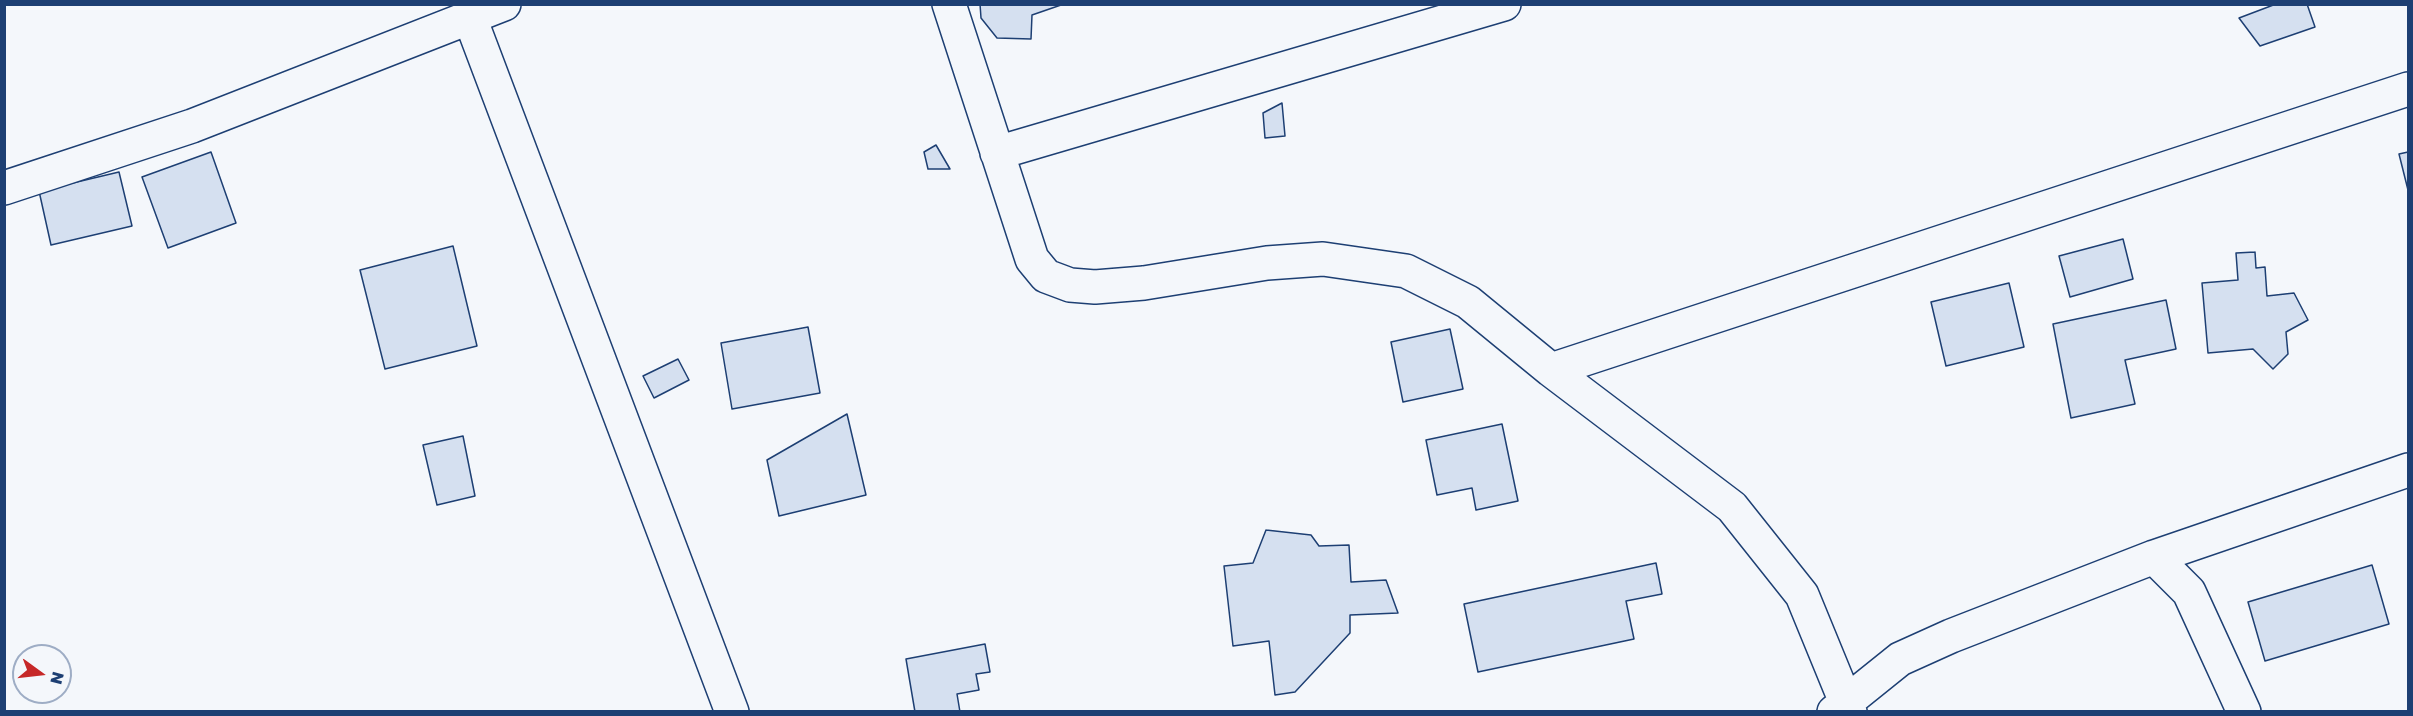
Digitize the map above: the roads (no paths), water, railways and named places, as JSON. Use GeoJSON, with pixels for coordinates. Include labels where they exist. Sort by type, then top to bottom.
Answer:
{"type":"FeatureCollection","features":[{"type":"Feature","properties":{"kind":"street"},"geometry":{"type":"LineString","coordinates":[[4,188],[192,126],[504,4]]}},
{"type":"Feature","properties":{"kind":"street"},"geometry":{"type":"LineString","coordinates":[[949,4],[1032,259],[1046,276],[1070,285],[1095,287],[1144,283],[1267,262],[1323,259],[1406,271],[1468,302],[1551,370],[1732,507],[1802,595],[1844,708],[1868,682],[1900,659],[1951,636],[2154,557],[2409,470]]}},
{"type":"Feature","properties":{"kind":"street"},"geometry":{"type":"LineString","coordinates":[[997,153],[1504,4]]}},
{"type":"Feature","properties":{"kind":"street"},"geometry":{"type":"LineString","coordinates":[[470,18],[732,711]]}},
{"type":"Feature","properties":{"kind":"street"},"geometry":{"type":"LineString","coordinates":[[1551,370],[2409,89]]}},
{"type":"Feature","properties":{"kind":"street"},"geometry":{"type":"LineString","coordinates":[[2154,557],[2190,592],[2244,711]]}}]}
